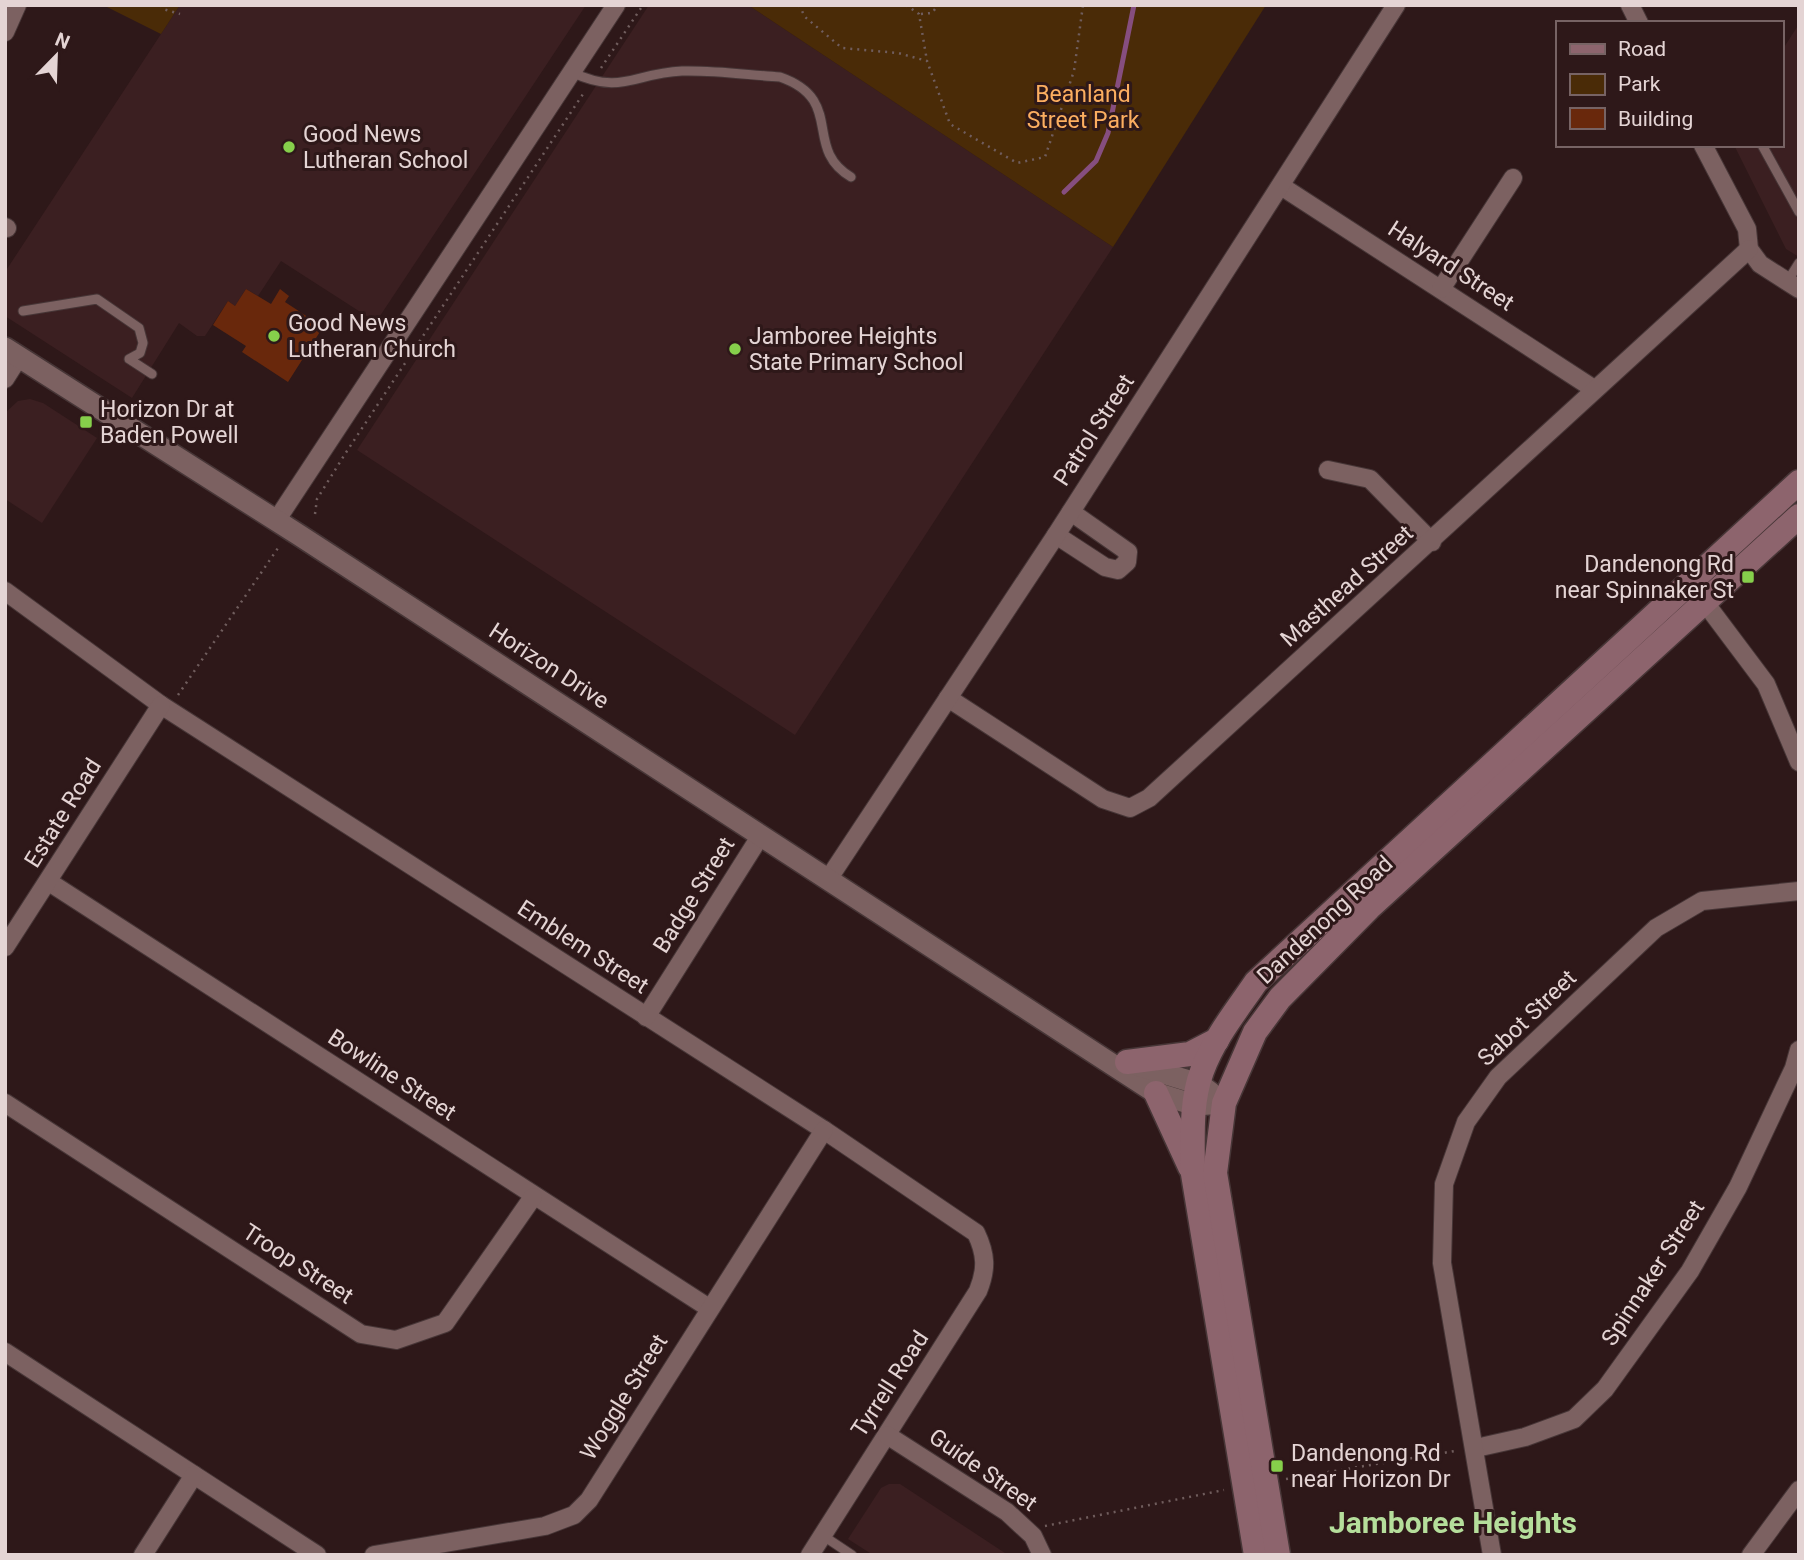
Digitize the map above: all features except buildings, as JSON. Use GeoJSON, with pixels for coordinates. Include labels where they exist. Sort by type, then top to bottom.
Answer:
{"type":"FeatureCollection","features":[{"type":"Feature","properties":{"kind":"main road","name":"Dandenong Road"},"geometry":{"type":"LineString","coordinates":[[1278,1555],[1254,1483],[1193,1174],[1197,1095],[1217,1040],[1256,982],[1799,482]]}},
{"type":"Feature","properties":{"kind":"main road","name":"Dandenong Road"},"geometry":{"type":"LineString","coordinates":[[1256,1555],[1254,1483],[1215,1173],[1224,1103],[1255,1032],[1280,998],[1312,963],[1799,516]]}},
{"type":"Feature","properties":{"kind":"main road"},"geometry":{"type":"LineString","coordinates":[[1127,1062],[1190,1054],[1217,1040]]}},
{"type":"Feature","properties":{"kind":"main road"},"geometry":{"type":"LineString","coordinates":[[1156,1093],[1193,1174]]}},
{"type":"Feature","properties":{"kind":"street"},"geometry":{"type":"LineString","coordinates":[[5,32],[17,5]]}},
{"type":"Feature","properties":{"kind":"street"},"geometry":{"type":"LineString","coordinates":[[276,521],[616,5]]}},
{"type":"Feature","properties":{"kind":"street","name":"Patrol Street"},"geometry":{"type":"LineString","coordinates":[[829,878],[1071,512],[1396,5]]}},
{"type":"Feature","properties":{"kind":"street"},"geometry":{"type":"LineString","coordinates":[[1630,5],[1638,21]]}},
{"type":"Feature","properties":{"kind":"street"},"geometry":{"type":"LineString","coordinates":[[1704,147],[1747,229],[1749,249],[1760,264],[1793,285]]}},
{"type":"Feature","properties":{"kind":"street"},"geometry":{"type":"LineString","coordinates":[[1441,289],[1513,178]]}},
{"type":"Feature","properties":{"kind":"street","name":"Halyard Street"},"geometry":{"type":"LineString","coordinates":[[1281,186],[1594,389]]}},
{"type":"Feature","properties":{"kind":"street","name":"Masthead Street"},"geometry":{"type":"LineString","coordinates":[[948,698],[1103,799],[1130,808],[1149,798],[1432,542],[1594,389],[1749,249]]}},
{"type":"Feature","properties":{"kind":"street"},"geometry":{"type":"LineString","coordinates":[[5,379],[12,353]]}},
{"type":"Feature","properties":{"kind":"street","name":"Horizon Drive"},"geometry":{"type":"LineString","coordinates":[[12,353],[829,878],[1156,1093],[1197,1095]]}},
{"type":"Feature","properties":{"kind":"street"},"geometry":{"type":"LineString","coordinates":[[1328,470],[1370,479],[1432,542]]}},
{"type":"Feature","properties":{"kind":"street"},"geometry":{"type":"LineString","coordinates":[[1056,535],[1105,568],[1118,569],[1126,562],[1128,552],[1120,544],[1071,512]]}},
{"type":"Feature","properties":{"kind":"street"},"geometry":{"type":"LineString","coordinates":[[1689,583],[1766,684],[1799,762]]}},
{"type":"Feature","properties":{"kind":"street","name":"Emblem Street"},"geometry":{"type":"LineString","coordinates":[[5,592],[164,707],[824,1130],[976,1233]]}},
{"type":"Feature","properties":{"kind":"street","name":"Estate Road"},"geometry":{"type":"LineString","coordinates":[[5,947],[164,707]]}},
{"type":"Feature","properties":{"kind":"street","name":"Badge Street"},"geometry":{"type":"LineString","coordinates":[[646,1017],[761,835]]}},
{"type":"Feature","properties":{"kind":"street","name":"Bowline Street"},"geometry":{"type":"LineString","coordinates":[[49,882],[709,1308]]}},
{"type":"Feature","properties":{"kind":"street","name":"Sabot Street"},"geometry":{"type":"LineString","coordinates":[[1492,1555],[1476,1448],[1442,1264],[1444,1184],[1466,1122],[1498,1077],[1656,928],[1702,901],[1799,891]]}},
{"type":"Feature","properties":{"kind":"street","name":"Horizon Drive"},"geometry":{"type":"LineString","coordinates":[[1061,1031],[1197,1095],[1224,1103]]}},
{"type":"Feature","properties":{"kind":"street","name":"Spinnaker Street"},"geometry":{"type":"LineString","coordinates":[[1476,1448],[1525,1437],[1574,1419],[1605,1389],[1690,1270],[1731,1199],[1794,1068],[1799,1050]]}},
{"type":"Feature","properties":{"kind":"street","name":"Troop Street"},"geometry":{"type":"LineString","coordinates":[[5,1103],[361,1334],[396,1340],[445,1323],[534,1197]]}},
{"type":"Feature","properties":{"kind":"street","name":"Woggle Street"},"geometry":{"type":"LineString","coordinates":[[374,1555],[545,1526],[574,1515],[589,1500],[824,1130]]}},
{"type":"Feature","properties":{"kind":"street","name":"Tyrrell Road"},"geometry":{"type":"LineString","coordinates":[[810,1555],[978,1291],[985,1273],[985,1251],[976,1233]]}},
{"type":"Feature","properties":{"kind":"street"},"geometry":{"type":"LineString","coordinates":[[5,1352],[317,1555]]}},
{"type":"Feature","properties":{"kind":"street","name":"Guide Street"},"geometry":{"type":"LineString","coordinates":[[887,1435],[1007,1512],[1033,1536],[1042,1555]]}},
{"type":"Feature","properties":{"kind":"street"},"geometry":{"type":"LineString","coordinates":[[143,1555],[194,1475]]}},
{"type":"Feature","properties":{"kind":"street"},"geometry":{"type":"LineString","coordinates":[[1751,1555],[1796,1498]]}},
{"type":"Feature","properties":{"kind":"lane"},"geometry":{"type":"LineString","coordinates":[[572,72],[591,82],[617,84],[671,72],[691,71],[780,77],[806,90],[816,102],[826,151],[839,170],[851,177]]}},
{"type":"Feature","properties":{"kind":"lane"},"geometry":{"type":"LineString","coordinates":[[1763,147],[1799,212]]}},
{"type":"Feature","properties":{"kind":"lane"},"geometry":{"type":"LineString","coordinates":[[1793,285],[1799,263]]}},
{"type":"Feature","properties":{"kind":"lane"},"geometry":{"type":"LineString","coordinates":[[23,311],[97,299],[139,328],[143,343],[140,353],[129,359],[152,374]]}},
{"type":"Feature","properties":{"kind":"lane"},"geometry":{"type":"LineString","coordinates":[[822,1535],[852,1555]]}},
{"type":"Feature","properties":{"kind":"path"},"geometry":{"type":"LineString","coordinates":[[161,5],[163,9],[180,14]]}},
{"type":"Feature","properties":{"kind":"path"},"geometry":{"type":"LineString","coordinates":[[315,514],[317,499],[345,454],[643,5]]}},
{"type":"Feature","properties":{"kind":"path"},"geometry":{"type":"LineString","coordinates":[[799,5],[805,17],[842,48],[898,53],[928,61]]}},
{"type":"Feature","properties":{"kind":"path"},"geometry":{"type":"LineString","coordinates":[[906,5],[919,14],[932,13],[937,5]]}},
{"type":"Feature","properties":{"kind":"path"},"geometry":{"type":"LineString","coordinates":[[919,14],[928,61],[950,124],[1017,163],[1045,157],[1074,71],[1083,5]]}},
{"type":"Feature","properties":{"kind":"path"},"geometry":{"type":"LineString","coordinates":[[916,58],[927,54]]}},
{"type":"Feature","properties":{"kind":"path"},"geometry":{"type":"LineString","coordinates":[[164,707],[278,548]]}},
{"type":"Feature","properties":{"kind":"path"},"geometry":{"type":"LineString","coordinates":[[1033,1536],[1046,1525],[1254,1483],[1476,1448]]}},
{"type":"Feature","properties":{"kind":"shaded area","name":"Good News Lutheran School"},"geometry":{"type":"Polygon","coordinates":[[[180,5],[586,5],[376,322],[281,261],[258,296],[246,289],[235,306],[228,301],[205,336],[197,336],[179,323],[132,398],[5,316],[5,272],[180,5]]]}},
{"type":"Feature","properties":{"kind":"shaded area","name":"Jamboree Heights State Primary School"},"geometry":{"type":"Polygon","coordinates":[[[649,5],[748,5],[1113,247],[795,735],[357,450],[649,5]]]}},
{"type":"Feature","properties":{"kind":"shaded area"},"geometry":{"type":"Polygon","coordinates":[[[1799,24],[1799,257],[1786,249],[1735,147],[1783,147],[1783,49],[1799,24]]]}},
{"type":"Feature","properties":{"kind":"shaded area"},"geometry":{"type":"Polygon","coordinates":[[[30,399],[43,403],[97,438],[42,523],[5,499],[5,413],[18,401],[30,399]]]}},
{"type":"Feature","properties":{"kind":"shaded area"},"geometry":{"type":"Polygon","coordinates":[[[889,1484],[900,1484],[1008,1555],[873,1555],[848,1539],[881,1488],[889,1484]]]}},
{"type":"Feature","properties":{"kind":"green space"},"geometry":{"type":"Polygon","coordinates":[[[103,5],[180,5],[161,34],[103,5]]]}},
{"type":"Feature","properties":{"kind":"green space","name":"Beanland Street Park"},"geometry":{"type":"Polygon","coordinates":[[[748,5],[1266,5],[1113,247],[748,5]]]}},
{"type":"Feature","properties":{"kind":"waterway"},"geometry":{"type":"LineString","coordinates":[[1064,192],[1096,161],[1108,133],[1134,5]]}},
{"type":"Feature","properties":{"kind":"place","name":"Good News Lutheran School"},"geometry":{"type":"Point","coordinates":[289,147]}},
{"type":"Feature","properties":{"kind":"place","name":"Good News Lutheran Church"},"geometry":{"type":"Point","coordinates":[274,336]}},
{"type":"Feature","properties":{"kind":"place","name":"Jamboree Heights State Primary School"},"geometry":{"type":"Point","coordinates":[735,349]}},
{"type":"Feature","properties":{"kind":"place","name":"Horizon Dr at Baden Powell"},"geometry":{"type":"Point","coordinates":[86,422]}},
{"type":"Feature","properties":{"kind":"place","name":"Dandenong Rd near Spinnaker St"},"geometry":{"type":"Point","coordinates":[1748,577]}},
{"type":"Feature","properties":{"kind":"place","name":"Dandenong Rd near Horizon Dr"},"geometry":{"type":"Point","coordinates":[1277,1466]}},
{"type":"Feature","properties":{"kind":"district","name":"Jamboree Heights"},"geometry":{"type":"Point","coordinates":[1453,1522]}}]}
